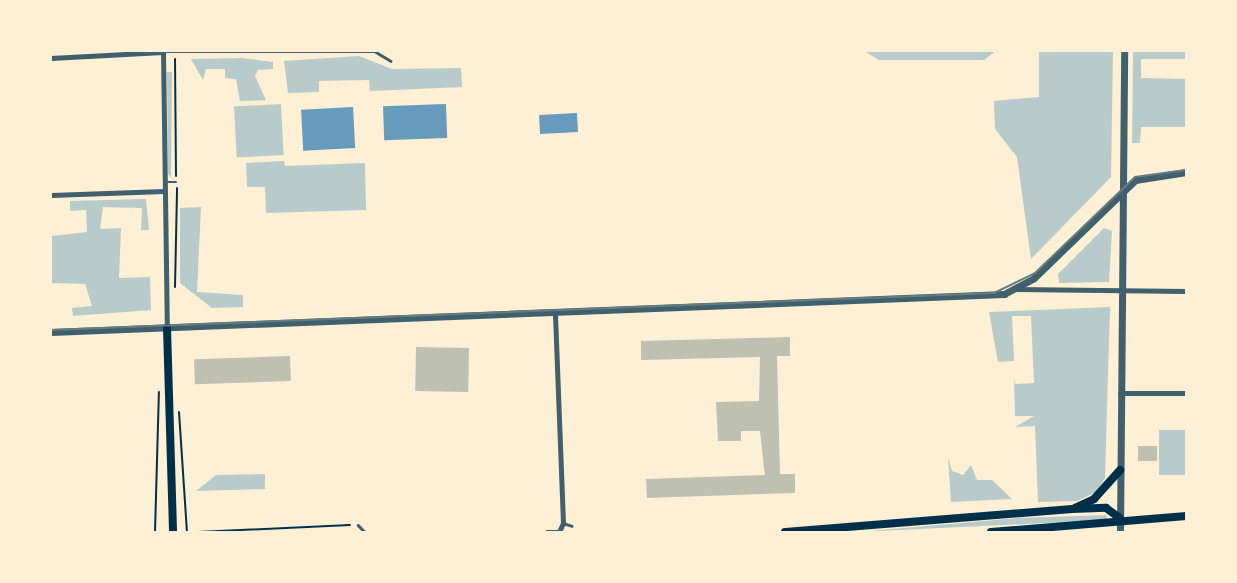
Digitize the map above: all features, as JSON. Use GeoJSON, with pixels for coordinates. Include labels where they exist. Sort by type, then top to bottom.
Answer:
{"type":"FeatureCollection","features":[{"type":"Feature","properties":{"kind":"main road"},"geometry":{"type":"LineString","coordinates":[[167,328],[174,531]]}},
{"type":"Feature","properties":{"kind":"main road"},"geometry":{"type":"LineString","coordinates":[[1072,509],[1094,499],[1120,470]]}},
{"type":"Feature","properties":{"kind":"main road"},"geometry":{"type":"LineString","coordinates":[[785,532],[1072,509],[1106,508],[1120,518]]}},
{"type":"Feature","properties":{"kind":"main road"},"geometry":{"type":"LineString","coordinates":[[991,532],[1109,524],[1120,518],[1186,516]]}},
{"type":"Feature","properties":{"kind":"main road"},"geometry":{"type":"LineString","coordinates":[[1020,529],[1031,532]]}},
{"type":"Feature","properties":{"kind":"street"},"geometry":{"type":"LineString","coordinates":[[1120,532],[1124,51]]}},
{"type":"Feature","properties":{"kind":"street"},"geometry":{"type":"LineString","coordinates":[[51,58],[163,52],[167,328]]}},
{"type":"Feature","properties":{"kind":"street"},"geometry":{"type":"LineString","coordinates":[[1016,289],[1122,190],[1145,176],[1186,172]]}},
{"type":"Feature","properties":{"kind":"street"},"geometry":{"type":"LineString","coordinates":[[51,195],[164,191]]}},
{"type":"Feature","properties":{"kind":"street"},"geometry":{"type":"LineString","coordinates":[[51,332],[555,313],[1016,289],[1186,291]]}},
{"type":"Feature","properties":{"kind":"street"},"geometry":{"type":"LineString","coordinates":[[547,532],[559,532],[563,523],[555,313]]}},
{"type":"Feature","properties":{"kind":"street"},"geometry":{"type":"LineString","coordinates":[[1120,393],[1186,393]]}},
{"type":"Feature","properties":{"kind":"lane"},"geometry":{"type":"LineString","coordinates":[[163,52],[376,51],[391,61]]}},
{"type":"Feature","properties":{"kind":"lane"},"geometry":{"type":"LineString","coordinates":[[164,182],[176,182]]}},
{"type":"Feature","properties":{"kind":"lane"},"geometry":{"type":"LineString","coordinates":[[563,523],[572,526]]}},
{"type":"Feature","properties":{"kind":"lane"},"geometry":{"type":"LineString","coordinates":[[358,525],[365,532]]}},
{"type":"Feature","properties":{"kind":"path"},"geometry":{"type":"LineString","coordinates":[[173,294],[175,52]]}},
{"type":"Feature","properties":{"kind":"path"},"geometry":{"type":"LineString","coordinates":[[155,532],[156,397],[168,376]]}},
{"type":"Feature","properties":{"kind":"path"},"geometry":{"type":"LineString","coordinates":[[169,395],[183,418],[187,532]]}},
{"type":"Feature","properties":{"kind":"path"},"geometry":{"type":"LineString","coordinates":[[198,532],[358,525]]}},
{"type":"Feature","properties":{"kind":"shaded area"},"geometry":{"type":"Polygon","coordinates":[[[864,51],[996,51],[984,60],[879,60],[864,51]]]}},
{"type":"Feature","properties":{"kind":"shaded area"},"geometry":{"type":"Polygon","coordinates":[[[1039,51],[1113,51],[1111,177],[1031,259],[1017,157],[995,129],[994,101],[1039,97],[1039,51]]]}},
{"type":"Feature","properties":{"kind":"shaded area"},"geometry":{"type":"Polygon","coordinates":[[[1133,51],[1186,51],[1186,59],[1141,59],[1141,78],[1186,79],[1186,127],[1141,127],[1140,143],[1132,143],[1133,51]]]}},
{"type":"Feature","properties":{"kind":"shaded area"},"geometry":{"type":"Polygon","coordinates":[[[359,56],[392,69],[461,68],[462,87],[370,91],[369,80],[319,81],[319,92],[288,93],[284,61],[359,56]]]}},
{"type":"Feature","properties":{"kind":"shaded area"},"geometry":{"type":"Polygon","coordinates":[[[242,58],[273,62],[273,69],[258,70],[255,76],[266,100],[240,101],[236,79],[225,78],[225,69],[206,69],[203,80],[191,59],[242,58]]]}},
{"type":"Feature","properties":{"kind":"shaded area"},"geometry":{"type":"Polygon","coordinates":[[[167,72],[172,72],[171,178],[168,174],[167,72]]]}},
{"type":"Feature","properties":{"kind":"shaded area"},"geometry":{"type":"Polygon","coordinates":[[[281,104],[284,155],[237,157],[234,106],[281,104]]]}},
{"type":"Feature","properties":{"kind":"shaded area"},"geometry":{"type":"Polygon","coordinates":[[[284,161],[285,166],[365,163],[366,210],[266,213],[265,187],[247,187],[246,163],[284,161]]]}},
{"type":"Feature","properties":{"kind":"shaded area"},"geometry":{"type":"Polygon","coordinates":[[[146,199],[149,230],[141,230],[142,208],[103,207],[100,229],[121,228],[119,278],[150,277],[151,310],[73,316],[72,308],[92,306],[85,284],[51,283],[51,236],[87,232],[86,210],[70,211],[70,201],[146,199]]]}},
{"type":"Feature","properties":{"kind":"shaded area"},"geometry":{"type":"Polygon","coordinates":[[[201,207],[197,292],[243,295],[243,307],[212,308],[180,283],[180,208],[201,207]]]}},
{"type":"Feature","properties":{"kind":"shaded area"},"geometry":{"type":"Polygon","coordinates":[[[1104,228],[1112,231],[1109,282],[1059,283],[1058,274],[1104,228]]]}},
{"type":"Feature","properties":{"kind":"shaded area"},"geometry":{"type":"Polygon","coordinates":[[[1110,307],[1105,478],[1096,492],[1077,501],[1038,502],[1035,426],[1015,427],[1034,416],[1015,416],[1014,378],[1015,384],[1034,383],[1031,316],[1012,316],[1014,361],[998,362],[989,312],[1110,307]]]}},
{"type":"Feature","properties":{"kind":"shaded area"},"geometry":{"type":"Polygon","coordinates":[[[1159,430],[1186,430],[1186,475],[1159,475],[1159,430]]]}},
{"type":"Feature","properties":{"kind":"shaded area"},"geometry":{"type":"Polygon","coordinates":[[[948,457],[952,471],[963,475],[971,465],[977,480],[992,480],[1012,499],[951,502],[948,457]]]}},
{"type":"Feature","properties":{"kind":"shaded area"},"geometry":{"type":"Polygon","coordinates":[[[265,474],[265,489],[196,491],[216,475],[265,474]]]}},
{"type":"Feature","properties":{"kind":"shaded area"},"geometry":{"type":"Polygon","coordinates":[[[1106,515],[1107,520],[858,532],[1019,518],[1106,515]]]}},
{"type":"Feature","properties":{"kind":"water"},"geometry":{"type":"Polygon","coordinates":[[[446,104],[447,138],[384,140],[383,106],[446,104]]]}},
{"type":"Feature","properties":{"kind":"water"},"geometry":{"type":"Polygon","coordinates":[[[353,107],[355,148],[303,151],[301,110],[353,107]]]}},
{"type":"Feature","properties":{"kind":"water"},"geometry":{"type":"Polygon","coordinates":[[[577,113],[578,132],[540,134],[539,115],[577,113]]]}},
{"type":"Feature","properties":{"kind":"building"},"geometry":{"type":"Polygon","coordinates":[[[790,337],[790,356],[777,356],[780,474],[795,474],[795,493],[647,498],[646,479],[765,475],[760,431],[741,431],[741,441],[718,441],[716,402],[759,401],[760,357],[641,360],[641,341],[790,337]]]}},
{"type":"Feature","properties":{"kind":"building"},"geometry":{"type":"Polygon","coordinates":[[[416,347],[469,348],[468,392],[415,391],[416,347]]]}},
{"type":"Feature","properties":{"kind":"building"},"geometry":{"type":"Polygon","coordinates":[[[290,356],[291,381],[195,384],[194,359],[290,356]]]}},
{"type":"Feature","properties":{"kind":"building"},"geometry":{"type":"Polygon","coordinates":[[[1138,446],[1157,446],[1157,461],[1138,461],[1138,446]]]}},
{"type":"Feature","properties":{"kind":"tram line"},"geometry":{"type":"LineString","coordinates":[[51,330],[994,293],[1035,273],[1135,177],[1186,170]]}}]}
